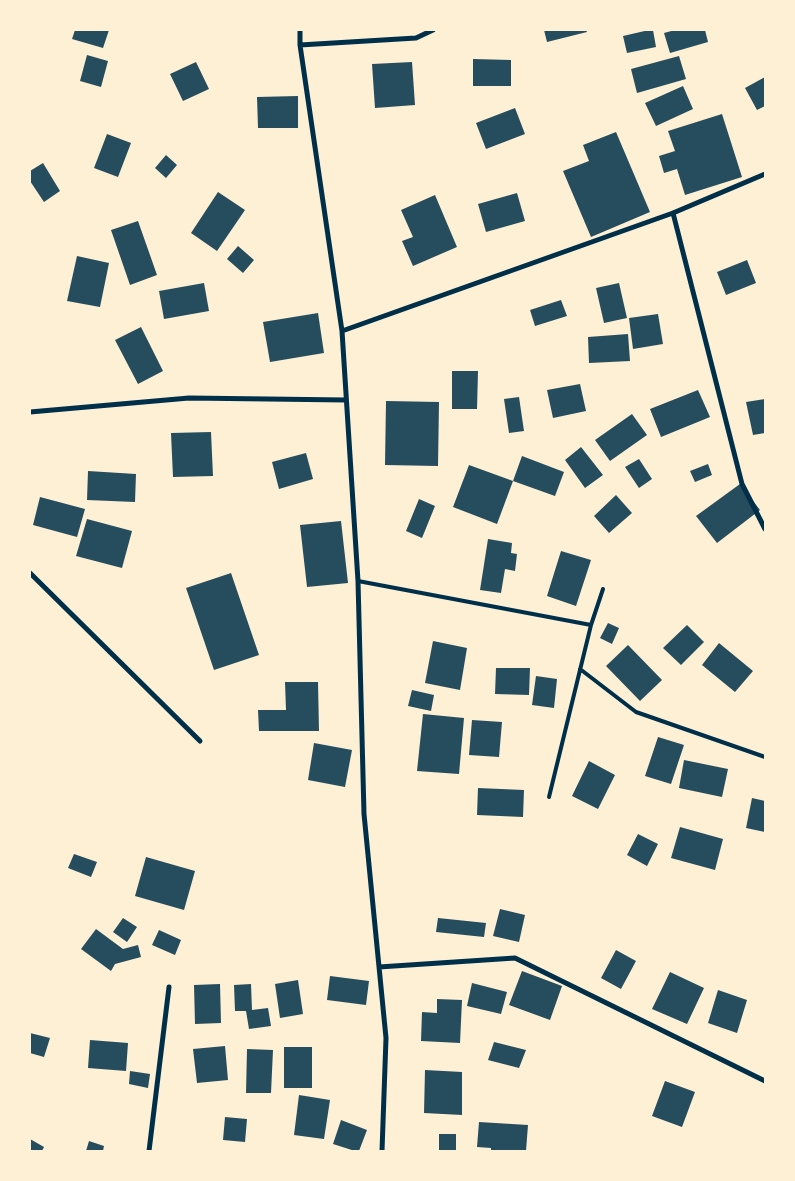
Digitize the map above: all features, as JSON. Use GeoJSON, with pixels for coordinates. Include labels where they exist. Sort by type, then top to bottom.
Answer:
{"type":"FeatureCollection","features":[{"type":"Feature","properties":{"kind":"street"},"geometry":{"type":"LineString","coordinates":[[300,30],[300,45],[342,331],[358,581],[364,814],[386,1038],[382,1151]]}},
{"type":"Feature","properties":{"kind":"street"},"geometry":{"type":"LineString","coordinates":[[300,45],[416,38],[434,30]]}},
{"type":"Feature","properties":{"kind":"street"},"geometry":{"type":"LineString","coordinates":[[342,331],[673,213],[765,174]]}},
{"type":"Feature","properties":{"kind":"street"},"geometry":{"type":"LineString","coordinates":[[673,213],[742,484],[765,529]]}},
{"type":"Feature","properties":{"kind":"street"},"geometry":{"type":"LineString","coordinates":[[30,412],[189,398],[346,400]]}},
{"type":"Feature","properties":{"kind":"street"},"geometry":{"type":"LineString","coordinates":[[30,573],[200,740]]}},
{"type":"Feature","properties":{"kind":"street"},"geometry":{"type":"LineString","coordinates":[[379,967],[515,958],[765,1081]]}},
{"type":"Feature","properties":{"kind":"street"},"geometry":{"type":"LineString","coordinates":[[149,1151],[169,987]]}},
{"type":"Feature","properties":{"kind":"lane"},"geometry":{"type":"LineString","coordinates":[[358,581],[590,625]]}},
{"type":"Feature","properties":{"kind":"lane"},"geometry":{"type":"LineString","coordinates":[[549,797],[590,625],[603,589]]}},
{"type":"Feature","properties":{"kind":"lane"},"geometry":{"type":"LineString","coordinates":[[580,669],[636,712],[765,755]]}},
{"type":"Feature","properties":{"kind":"building"},"geometry":{"type":"Polygon","coordinates":[[[75,30],[109,30],[103,48],[72,39],[75,30]]]}},
{"type":"Feature","properties":{"kind":"building"},"geometry":{"type":"Polygon","coordinates":[[[544,30],[586,30],[587,32],[547,42],[544,30]]]}},
{"type":"Feature","properties":{"kind":"building"},"geometry":{"type":"Polygon","coordinates":[[[653,30],[656,47],[627,53],[623,36],[653,30]]]}},
{"type":"Feature","properties":{"kind":"building"},"geometry":{"type":"Polygon","coordinates":[[[675,30],[705,30],[708,42],[670,53],[664,33],[675,30]]]}},
{"type":"Feature","properties":{"kind":"building"},"geometry":{"type":"Polygon","coordinates":[[[87,55],[108,61],[101,87],[80,81],[87,55]]]}},
{"type":"Feature","properties":{"kind":"building"},"geometry":{"type":"Polygon","coordinates":[[[679,56],[686,79],[637,93],[631,69],[679,56]]]}},
{"type":"Feature","properties":{"kind":"building"},"geometry":{"type":"Polygon","coordinates":[[[473,59],[511,60],[511,86],[473,86],[473,59]]]}},
{"type":"Feature","properties":{"kind":"building"},"geometry":{"type":"Polygon","coordinates":[[[196,62],[209,89],[183,101],[170,74],[196,62]]]}},
{"type":"Feature","properties":{"kind":"building"},"geometry":{"type":"Polygon","coordinates":[[[412,62],[415,105],[375,108],[372,64],[412,62]]]}},
{"type":"Feature","properties":{"kind":"building"},"geometry":{"type":"Polygon","coordinates":[[[765,77],[765,106],[757,110],[745,88],[765,77]]]}},
{"type":"Feature","properties":{"kind":"building"},"geometry":{"type":"Polygon","coordinates":[[[683,86],[693,109],[656,126],[645,103],[683,86]]]}},
{"type":"Feature","properties":{"kind":"building"},"geometry":{"type":"Polygon","coordinates":[[[298,96],[298,128],[258,128],[257,97],[298,96]]]}},
{"type":"Feature","properties":{"kind":"building"},"geometry":{"type":"Polygon","coordinates":[[[515,108],[525,134],[486,149],[476,123],[515,108]]]}},
{"type":"Feature","properties":{"kind":"building"},"geometry":{"type":"Polygon","coordinates":[[[722,114],[742,177],[685,195],[677,169],[664,173],[659,156],[675,151],[668,131],[722,114]]]}},
{"type":"Feature","properties":{"kind":"building"},"geometry":{"type":"Polygon","coordinates":[[[616,132],[650,212],[591,237],[563,171],[589,161],[583,145],[616,132]]]}},
{"type":"Feature","properties":{"kind":"building"},"geometry":{"type":"Polygon","coordinates":[[[107,134],[131,143],[118,177],[94,168],[107,134]]]}},
{"type":"Feature","properties":{"kind":"building"},"geometry":{"type":"Polygon","coordinates":[[[166,155],[177,165],[166,178],[155,168],[166,155]]]}},
{"type":"Feature","properties":{"kind":"building"},"geometry":{"type":"Polygon","coordinates":[[[43,163],[60,191],[44,202],[30,181],[30,171],[43,163]]]}},
{"type":"Feature","properties":{"kind":"building"},"geometry":{"type":"Polygon","coordinates":[[[218,192],[245,210],[217,251],[191,233],[218,192]]]}},
{"type":"Feature","properties":{"kind":"building"},"geometry":{"type":"Polygon","coordinates":[[[517,193],[525,221],[486,232],[478,204],[517,193]]]}},
{"type":"Feature","properties":{"kind":"building"},"geometry":{"type":"Polygon","coordinates":[[[435,195],[457,247],[413,266],[402,241],[413,237],[401,210],[435,195]]]}},
{"type":"Feature","properties":{"kind":"building"},"geometry":{"type":"Polygon","coordinates":[[[138,221],[157,275],[130,285],[111,230],[138,221]]]}},
{"type":"Feature","properties":{"kind":"building"},"geometry":{"type":"Polygon","coordinates":[[[238,246],[254,260],[243,273],[227,259],[238,246]]]}},
{"type":"Feature","properties":{"kind":"building"},"geometry":{"type":"Polygon","coordinates":[[[77,256],[109,263],[100,307],[67,301],[77,256]]]}},
{"type":"Feature","properties":{"kind":"building"},"geometry":{"type":"Polygon","coordinates":[[[747,260],[756,283],[726,295],[717,272],[747,260]]]}},
{"type":"Feature","properties":{"kind":"building"},"geometry":{"type":"Polygon","coordinates":[[[204,283],[209,311],[164,319],[159,291],[204,283]]]}},
{"type":"Feature","properties":{"kind":"building"},"geometry":{"type":"Polygon","coordinates":[[[619,283],[627,318],[604,323],[596,288],[619,283]]]}},
{"type":"Feature","properties":{"kind":"building"},"geometry":{"type":"Polygon","coordinates":[[[561,300],[567,316],[535,326],[530,310],[561,300]]]}},
{"type":"Feature","properties":{"kind":"building"},"geometry":{"type":"Polygon","coordinates":[[[318,313],[324,353],[270,362],[263,322],[318,313]]]}},
{"type":"Feature","properties":{"kind":"building"},"geometry":{"type":"Polygon","coordinates":[[[658,314],[663,344],[633,349],[629,318],[658,314]]]}},
{"type":"Feature","properties":{"kind":"building"},"geometry":{"type":"Polygon","coordinates":[[[141,327],[163,371],[138,384],[115,340],[141,327]]]}},
{"type":"Feature","properties":{"kind":"building"},"geometry":{"type":"Polygon","coordinates":[[[628,334],[630,361],[589,363],[588,337],[628,334]]]}},
{"type":"Feature","properties":{"kind":"building"},"geometry":{"type":"Polygon","coordinates":[[[452,371],[478,371],[477,409],[452,409],[452,371]]]}},
{"type":"Feature","properties":{"kind":"building"},"geometry":{"type":"Polygon","coordinates":[[[580,384],[586,411],[553,418],[547,390],[580,384]]]}},
{"type":"Feature","properties":{"kind":"building"},"geometry":{"type":"Polygon","coordinates":[[[698,390],[710,417],[661,437],[650,409],[698,390]]]}},
{"type":"Feature","properties":{"kind":"building"},"geometry":{"type":"Polygon","coordinates":[[[519,397],[524,431],[509,433],[504,399],[519,397]]]}},
{"type":"Feature","properties":{"kind":"building"},"geometry":{"type":"Polygon","coordinates":[[[765,399],[765,433],[753,435],[746,402],[765,399]]]}},
{"type":"Feature","properties":{"kind":"building"},"geometry":{"type":"Polygon","coordinates":[[[386,401],[439,402],[438,466],[385,465],[386,401]]]}},
{"type":"Feature","properties":{"kind":"building"},"geometry":{"type":"Polygon","coordinates":[[[632,414],[647,435],[610,461],[595,440],[632,414]]]}},
{"type":"Feature","properties":{"kind":"building"},"geometry":{"type":"Polygon","coordinates":[[[211,432],[213,476],[173,477],[171,433],[211,432]]]}},
{"type":"Feature","properties":{"kind":"building"},"geometry":{"type":"Polygon","coordinates":[[[581,447],[603,475],[585,488],[565,460],[581,447]]]}},
{"type":"Feature","properties":{"kind":"building"},"geometry":{"type":"Polygon","coordinates":[[[306,453],[313,479],[279,489],[272,462],[306,453]]]}},
{"type":"Feature","properties":{"kind":"building"},"geometry":{"type":"Polygon","coordinates":[[[522,456],[564,472],[555,496],[513,481],[522,456]]]}},
{"type":"Feature","properties":{"kind":"building"},"geometry":{"type":"Polygon","coordinates":[[[639,459],[652,479],[639,488],[625,467],[639,459]]]}},
{"type":"Feature","properties":{"kind":"building"},"geometry":{"type":"Polygon","coordinates":[[[708,464],[712,475],[695,482],[690,471],[708,464]]]}},
{"type":"Feature","properties":{"kind":"building"},"geometry":{"type":"Polygon","coordinates":[[[469,465],[513,481],[497,524],[453,507],[469,465]]]}},
{"type":"Feature","properties":{"kind":"building"},"geometry":{"type":"Polygon","coordinates":[[[88,471],[136,474],[135,502],[87,500],[88,471]]]}},
{"type":"Feature","properties":{"kind":"building"},"geometry":{"type":"Polygon","coordinates":[[[740,484],[760,510],[717,543],[696,516],[740,484]]]}},
{"type":"Feature","properties":{"kind":"building"},"geometry":{"type":"Polygon","coordinates":[[[616,495],[632,513],[609,533],[594,516],[616,495]]]}},
{"type":"Feature","properties":{"kind":"building"},"geometry":{"type":"Polygon","coordinates":[[[40,497],[85,509],[77,537],[33,525],[40,497]]]}},
{"type":"Feature","properties":{"kind":"building"},"geometry":{"type":"Polygon","coordinates":[[[419,499],[435,506],[422,538],[406,531],[419,499]]]}},
{"type":"Feature","properties":{"kind":"building"},"geometry":{"type":"Polygon","coordinates":[[[87,519],[132,531],[122,568],[76,556],[87,519]]]}},
{"type":"Feature","properties":{"kind":"building"},"geometry":{"type":"Polygon","coordinates":[[[341,521],[348,583],[307,587],[300,525],[341,521]]]}},
{"type":"Feature","properties":{"kind":"building"},"geometry":{"type":"Polygon","coordinates":[[[488,539],[512,543],[511,553],[517,554],[515,571],[505,569],[501,593],[480,590],[488,539]]]}},
{"type":"Feature","properties":{"kind":"building"},"geometry":{"type":"Polygon","coordinates":[[[561,551],[591,560],[576,606],[547,596],[561,551]]]}},
{"type":"Feature","properties":{"kind":"building"},"geometry":{"type":"Polygon","coordinates":[[[231,573],[259,655],[214,670],[186,588],[231,573]]]}},
{"type":"Feature","properties":{"kind":"building"},"geometry":{"type":"Polygon","coordinates":[[[608,623],[619,628],[612,644],[600,638],[608,623]]]}},
{"type":"Feature","properties":{"kind":"building"},"geometry":{"type":"Polygon","coordinates":[[[687,625],[704,642],[681,665],[663,648],[687,625]]]}},
{"type":"Feature","properties":{"kind":"building"},"geometry":{"type":"Polygon","coordinates":[[[433,641],[467,648],[460,690],[425,683],[433,641]]]}},
{"type":"Feature","properties":{"kind":"building"},"geometry":{"type":"Polygon","coordinates":[[[719,643],[753,671],[735,692],[702,665],[719,643]]]}},
{"type":"Feature","properties":{"kind":"building"},"geometry":{"type":"Polygon","coordinates":[[[628,645],[662,680],[640,701],[606,666],[628,645]]]}},
{"type":"Feature","properties":{"kind":"building"},"geometry":{"type":"Polygon","coordinates":[[[496,668],[530,668],[529,695],[495,694],[496,668]]]}},
{"type":"Feature","properties":{"kind":"building"},"geometry":{"type":"Polygon","coordinates":[[[536,676],[557,679],[554,708],[532,705],[536,676]]]}},
{"type":"Feature","properties":{"kind":"building"},"geometry":{"type":"Polygon","coordinates":[[[285,682],[318,682],[319,731],[259,731],[258,710],[286,710],[285,682]]]}},
{"type":"Feature","properties":{"kind":"building"},"geometry":{"type":"Polygon","coordinates":[[[412,690],[434,695],[431,711],[408,706],[412,690]]]}},
{"type":"Feature","properties":{"kind":"building"},"geometry":{"type":"Polygon","coordinates":[[[423,714],[464,718],[459,774],[417,771],[423,714]]]}},
{"type":"Feature","properties":{"kind":"building"},"geometry":{"type":"Polygon","coordinates":[[[472,720],[502,722],[499,757],[469,755],[472,720]]]}},
{"type":"Feature","properties":{"kind":"building"},"geometry":{"type":"Polygon","coordinates":[[[658,737],[684,745],[671,784],[645,776],[658,737]]]}},
{"type":"Feature","properties":{"kind":"building"},"geometry":{"type":"Polygon","coordinates":[[[314,743],[352,750],[345,787],[308,780],[314,743]]]}},
{"type":"Feature","properties":{"kind":"building"},"geometry":{"type":"Polygon","coordinates":[[[684,760],[728,769],[722,797],[679,788],[684,760]]]}},
{"type":"Feature","properties":{"kind":"building"},"geometry":{"type":"Polygon","coordinates":[[[589,761],[615,775],[598,809],[572,796],[589,761]]]}},
{"type":"Feature","properties":{"kind":"building"},"geometry":{"type":"Polygon","coordinates":[[[478,788],[524,790],[523,817],[477,815],[478,788]]]}},
{"type":"Feature","properties":{"kind":"building"},"geometry":{"type":"Polygon","coordinates":[[[752,798],[765,801],[765,832],[746,828],[752,798]]]}},
{"type":"Feature","properties":{"kind":"building"},"geometry":{"type":"Polygon","coordinates":[[[680,827],[723,839],[715,870],[671,858],[680,827]]]}},
{"type":"Feature","properties":{"kind":"building"},"geometry":{"type":"Polygon","coordinates":[[[638,834],[658,844],[647,866],[627,855],[638,834]]]}},
{"type":"Feature","properties":{"kind":"building"},"geometry":{"type":"Polygon","coordinates":[[[74,854],[97,862],[91,877],[68,868],[74,854]]]}},
{"type":"Feature","properties":{"kind":"building"},"geometry":{"type":"Polygon","coordinates":[[[146,857],[195,871],[184,910],[135,896],[146,857]]]}},
{"type":"Feature","properties":{"kind":"building"},"geometry":{"type":"Polygon","coordinates":[[[500,909],[525,915],[519,942],[493,936],[500,909]]]}},
{"type":"Feature","properties":{"kind":"building"},"geometry":{"type":"Polygon","coordinates":[[[123,918],[137,927],[127,942],[113,932],[123,918]]]}},
{"type":"Feature","properties":{"kind":"building"},"geometry":{"type":"Polygon","coordinates":[[[438,918],[486,923],[484,937],[436,932],[438,918]]]}},
{"type":"Feature","properties":{"kind":"building"},"geometry":{"type":"Polygon","coordinates":[[[96,929],[123,949],[138,945],[141,957],[115,964],[111,971],[81,949],[96,929]]]}},
{"type":"Feature","properties":{"kind":"building"},"geometry":{"type":"Polygon","coordinates":[[[159,930],[181,940],[175,955],[152,945],[159,930]]]}},
{"type":"Feature","properties":{"kind":"building"},"geometry":{"type":"Polygon","coordinates":[[[616,950],[636,961],[621,989],[601,978],[616,950]]]}},
{"type":"Feature","properties":{"kind":"building"},"geometry":{"type":"Polygon","coordinates":[[[522,971],[562,986],[550,1020],[509,1005],[522,971]]]}},
{"type":"Feature","properties":{"kind":"building"},"geometry":{"type":"Polygon","coordinates":[[[670,972],[704,988],[687,1024],[652,1009],[670,972]]]}},
{"type":"Feature","properties":{"kind":"building"},"geometry":{"type":"Polygon","coordinates":[[[330,976],[369,981],[366,1005],[327,1000],[330,976]]]}},
{"type":"Feature","properties":{"kind":"building"},"geometry":{"type":"Polygon","coordinates":[[[298,980],[303,1014],[280,1018],[275,984],[298,980]]]}},
{"type":"Feature","properties":{"kind":"building"},"geometry":{"type":"Polygon","coordinates":[[[472,983],[507,992],[501,1014],[467,1006],[472,983]]]}},
{"type":"Feature","properties":{"kind":"building"},"geometry":{"type":"Polygon","coordinates":[[[220,984],[221,1023],[195,1024],[194,985],[220,984]]]}},
{"type":"Feature","properties":{"kind":"building"},"geometry":{"type":"Polygon","coordinates":[[[251,984],[252,1010],[268,1008],[271,1026],[249,1029],[246,1011],[235,1011],[234,985],[251,984]]]}},
{"type":"Feature","properties":{"kind":"building"},"geometry":{"type":"Polygon","coordinates":[[[718,990],[747,1000],[737,1033],[708,1023],[718,990]]]}},
{"type":"Feature","properties":{"kind":"building"},"geometry":{"type":"Polygon","coordinates":[[[437,999],[462,1000],[460,1043],[421,1041],[422,1012],[437,1013],[437,999]]]}},
{"type":"Feature","properties":{"kind":"building"},"geometry":{"type":"Polygon","coordinates":[[[30,1033],[50,1038],[44,1057],[30,1053],[30,1033]]]}},
{"type":"Feature","properties":{"kind":"building"},"geometry":{"type":"Polygon","coordinates":[[[90,1040],[128,1043],[126,1071],[88,1068],[90,1040]]]}},
{"type":"Feature","properties":{"kind":"building"},"geometry":{"type":"Polygon","coordinates":[[[494,1042],[526,1050],[519,1068],[488,1060],[494,1042]]]}},
{"type":"Feature","properties":{"kind":"building"},"geometry":{"type":"Polygon","coordinates":[[[225,1046],[228,1080],[197,1083],[193,1049],[225,1046]]]}},
{"type":"Feature","properties":{"kind":"building"},"geometry":{"type":"Polygon","coordinates":[[[284,1047],[312,1047],[312,1088],[284,1088],[284,1047]]]}},
{"type":"Feature","properties":{"kind":"building"},"geometry":{"type":"Polygon","coordinates":[[[247,1049],[273,1050],[271,1093],[246,1093],[247,1049]]]}},
{"type":"Feature","properties":{"kind":"building"},"geometry":{"type":"Polygon","coordinates":[[[425,1070],[462,1072],[462,1115],[424,1113],[425,1070]]]}},
{"type":"Feature","properties":{"kind":"building"},"geometry":{"type":"Polygon","coordinates":[[[130,1071],[150,1074],[148,1088],[129,1084],[130,1071]]]}},
{"type":"Feature","properties":{"kind":"building"},"geometry":{"type":"Polygon","coordinates":[[[665,1081],[695,1092],[682,1127],[652,1116],[665,1081]]]}},
{"type":"Feature","properties":{"kind":"building"},"geometry":{"type":"Polygon","coordinates":[[[299,1095],[330,1100],[324,1139],[294,1135],[299,1095]]]}},
{"type":"Feature","properties":{"kind":"building"},"geometry":{"type":"Polygon","coordinates":[[[225,1117],[247,1119],[245,1142],[223,1140],[225,1117]]]}},
{"type":"Feature","properties":{"kind":"building"},"geometry":{"type":"Polygon","coordinates":[[[341,1120],[367,1130],[359,1151],[333,1144],[341,1120]]]}},
{"type":"Feature","properties":{"kind":"building"},"geometry":{"type":"Polygon","coordinates":[[[479,1122],[528,1125],[526,1151],[491,1151],[491,1148],[477,1147],[479,1122]]]}},
{"type":"Feature","properties":{"kind":"building"},"geometry":{"type":"Polygon","coordinates":[[[439,1134],[456,1134],[456,1151],[439,1150],[439,1134]]]}},
{"type":"Feature","properties":{"kind":"building"},"geometry":{"type":"Polygon","coordinates":[[[30,1139],[44,1147],[42,1151],[30,1151],[30,1139]]]}},
{"type":"Feature","properties":{"kind":"building"},"geometry":{"type":"Polygon","coordinates":[[[89,1141],[104,1146],[103,1151],[86,1151],[89,1141]]]}}]}
